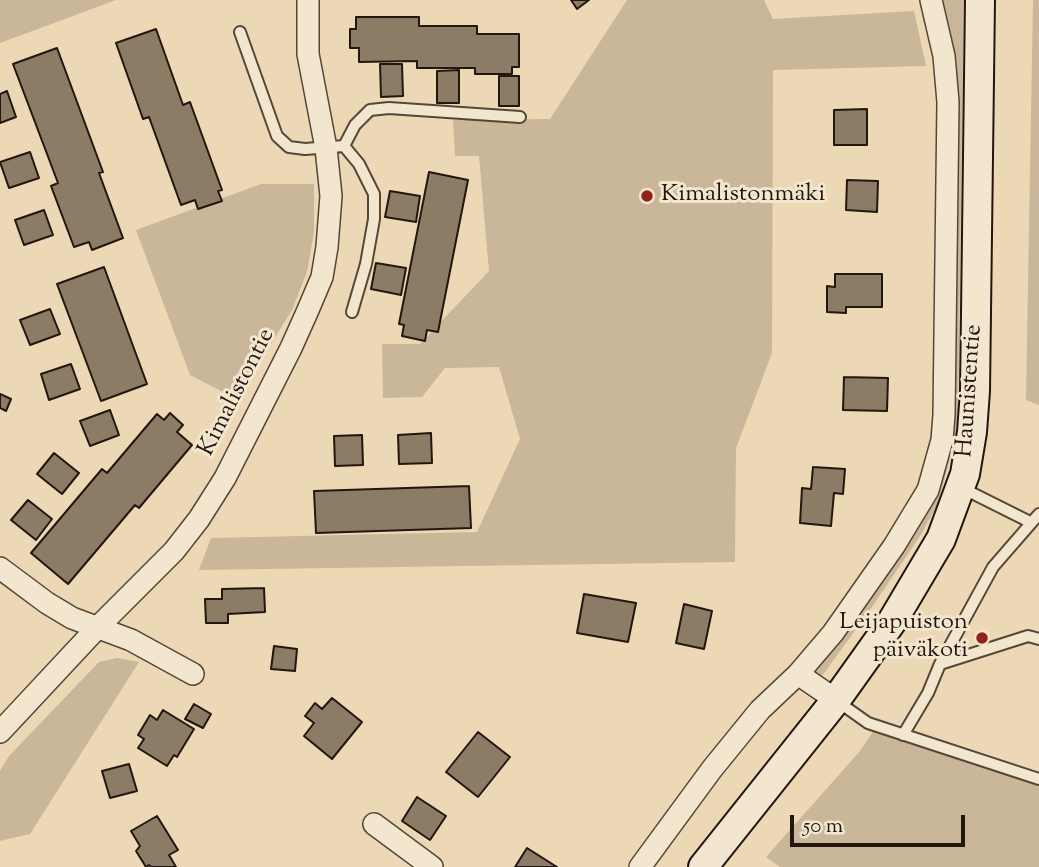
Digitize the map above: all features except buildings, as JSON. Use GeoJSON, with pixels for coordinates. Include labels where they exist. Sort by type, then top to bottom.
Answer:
{"type":"FeatureCollection","features":[{"type":"Feature","properties":{"kind":"street","name":"Kimalistontie"},"geometry":{"type":"LineString","coordinates":[[0,732],[98,627],[174,551],[199,519],[225,478],[291,348],[322,276],[335,147],[308,54],[308,0]]}},
{"type":"Feature","properties":{"kind":"street","name":"Haunistentie"},"geometry":{"type":"LineString","coordinates":[[640,867],[712,769],[760,710],[798,674],[833,633],[894,546],[928,490],[942,440],[948,102],[944,56],[931,0]]}},
{"type":"Feature","properties":{"kind":"street","name":"Haunistentie"},"geometry":{"type":"LineString","coordinates":[[703,867],[836,700],[894,620],[941,539],[960,487],[972,432],[975,391],[980,0]]}},
{"type":"Feature","properties":{"kind":"street"},"geometry":{"type":"LineString","coordinates":[[0,568],[72,618],[131,640],[193,674]]}},
{"type":"Feature","properties":{"kind":"street"},"geometry":{"type":"LineString","coordinates":[[798,674],[836,700]]}},
{"type":"Feature","properties":{"kind":"street"},"geometry":{"type":"LineString","coordinates":[[374,824],[432,867]]}},
{"type":"Feature","properties":{"kind":"lane"},"geometry":{"type":"LineString","coordinates":[[240,32],[278,136],[289,147],[335,147],[359,164],[374,194],[374,219],[368,253],[352,312]]}},
{"type":"Feature","properties":{"kind":"lane"},"geometry":{"type":"LineString","coordinates":[[335,147],[370,110],[389,108],[520,117]]}},
{"type":"Feature","properties":{"kind":"lane"},"geometry":{"type":"LineString","coordinates":[[903,735],[928,693],[940,664],[993,567],[1035,518],[960,487]]}},
{"type":"Feature","properties":{"kind":"lane"},"geometry":{"type":"LineString","coordinates":[[940,664],[1028,636],[1039,639]]}},
{"type":"Feature","properties":{"kind":"lane"},"geometry":{"type":"LineString","coordinates":[[836,700],[868,723],[1039,779]]}},
{"type":"Feature","properties":{"kind":"shaded area"},"geometry":{"type":"Polygon","coordinates":[[[0,0],[116,0],[0,43],[0,0]]]}},
{"type":"Feature","properties":{"kind":"shaded area"},"geometry":{"type":"Polygon","coordinates":[[[627,0],[764,0],[773,19],[914,11],[926,66],[773,70],[772,353],[736,448],[735,562],[199,570],[211,538],[477,532],[520,439],[499,367],[445,368],[422,397],[383,398],[382,344],[420,344],[489,271],[479,156],[455,156],[453,120],[550,119],[627,0]]]}},
{"type":"Feature","properties":{"kind":"shaded area"},"geometry":{"type":"Polygon","coordinates":[[[938,0],[964,0],[958,413],[955,440],[938,503],[922,533],[870,610],[822,676],[817,679],[810,671],[942,470],[938,0]]]}},
{"type":"Feature","properties":{"kind":"shaded area"},"geometry":{"type":"Polygon","coordinates":[[[1033,0],[1039,0],[1039,405],[1026,400],[1033,0]]]}},
{"type":"Feature","properties":{"kind":"shaded area"},"geometry":{"type":"Polygon","coordinates":[[[261,184],[314,184],[314,232],[307,272],[292,310],[237,399],[190,375],[136,230],[261,184]]]}},
{"type":"Feature","properties":{"kind":"shaded area"},"geometry":{"type":"Polygon","coordinates":[[[117,658],[139,662],[30,834],[0,841],[0,771],[9,756],[99,662],[117,658]]]}},
{"type":"Feature","properties":{"kind":"shaded area"},"geometry":{"type":"Polygon","coordinates":[[[874,730],[1039,786],[1039,867],[780,867],[766,857],[860,751],[874,730]]]}},
{"type":"Feature","properties":{"kind":"place","name":"Kimalistonmäki"},"geometry":{"type":"Point","coordinates":[647,196]}},
{"type":"Feature","properties":{"kind":"place","name":"Leijapuiston päiväkoti"},"geometry":{"type":"Point","coordinates":[982,638]}}]}
